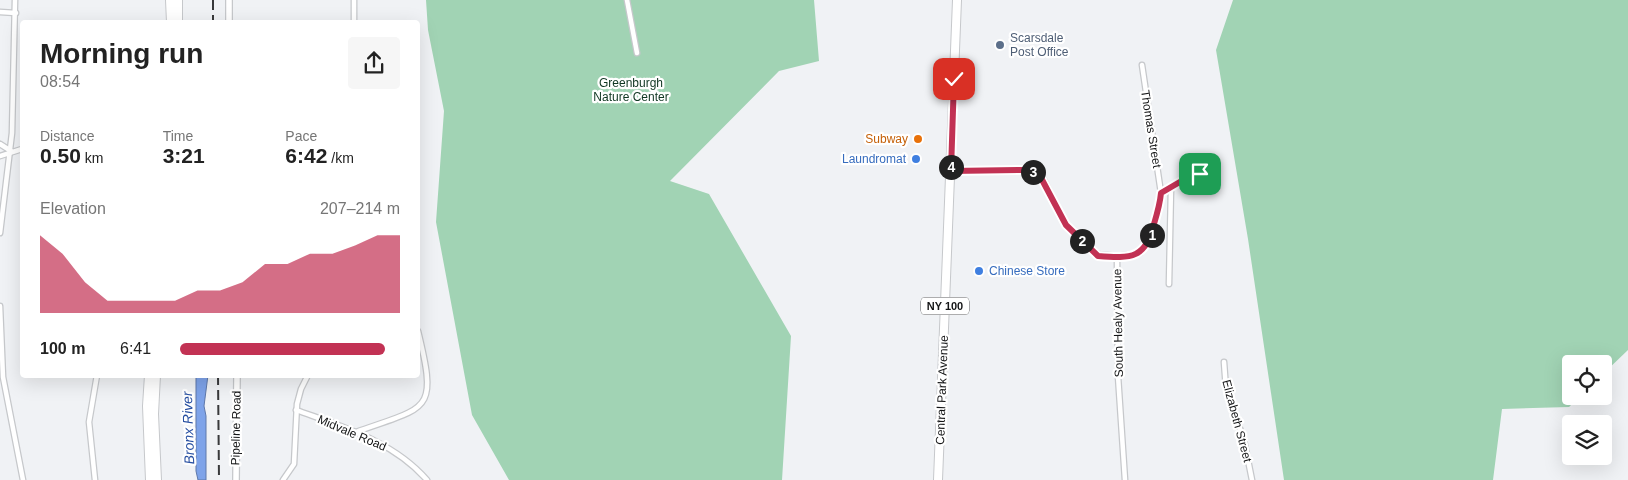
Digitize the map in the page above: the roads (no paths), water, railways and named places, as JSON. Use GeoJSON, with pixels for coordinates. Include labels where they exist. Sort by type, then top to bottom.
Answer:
{"type":"FeatureCollection","features":[{"type":"Feature","properties":{"kind":"main road"},"geometry":{"type":"LineString","coordinates":[[170,0],[171,20]]}},
{"type":"Feature","properties":{"kind":"main road"},"geometry":{"type":"LineString","coordinates":[[178,0],[178,20]]}},
{"type":"Feature","properties":{"kind":"main road","name":"Central Park Avenue"},"geometry":{"type":"LineString","coordinates":[[938,480],[957,0]]}},
{"type":"Feature","properties":{"kind":"main road"},"geometry":{"type":"LineString","coordinates":[[148,378],[147,415],[150,480]]}},
{"type":"Feature","properties":{"kind":"main road"},"geometry":{"type":"LineString","coordinates":[[156,378],[154,414],[157,480]]}},
{"type":"Feature","properties":{"kind":"street"},"geometry":{"type":"LineString","coordinates":[[0,233],[11,151],[15,79],[16,0]]}},
{"type":"Feature","properties":{"kind":"street"},"geometry":{"type":"LineString","coordinates":[[229,0],[229,20]]}},
{"type":"Feature","properties":{"kind":"street"},"geometry":{"type":"LineString","coordinates":[[354,0],[354,20]]}},
{"type":"Feature","properties":{"kind":"street"},"geometry":{"type":"LineString","coordinates":[[627,0],[637,53]]}},
{"type":"Feature","properties":{"kind":"street"},"geometry":{"type":"LineString","coordinates":[[0,12],[16,13]]}},
{"type":"Feature","properties":{"kind":"street","name":"Thomas Street"},"geometry":{"type":"LineString","coordinates":[[1117,256],[1140,252],[1148,246],[1161,193],[1142,65]]}},
{"type":"Feature","properties":{"kind":"street"},"geometry":{"type":"LineString","coordinates":[[0,144],[11,151]]}},
{"type":"Feature","properties":{"kind":"street"},"geometry":{"type":"LineString","coordinates":[[0,156],[20,149]]}},
{"type":"Feature","properties":{"kind":"street","name":"South Healy Avenue"},"geometry":{"type":"LineString","coordinates":[[951,171],[1018,170],[1036,172],[1044,180],[1069,228],[1096,254],[1117,256],[1118,376],[1125,480]]}},
{"type":"Feature","properties":{"kind":"street"},"geometry":{"type":"LineString","coordinates":[[1161,193],[1193,175],[1214,177]]}},
{"type":"Feature","properties":{"kind":"street"},"geometry":{"type":"LineString","coordinates":[[1170,284],[1171,188]]}},
{"type":"Feature","properties":{"kind":"street"},"geometry":{"type":"LineString","coordinates":[[0,306],[1,370],[24,480]]}},
{"type":"Feature","properties":{"kind":"street"},"geometry":{"type":"LineString","coordinates":[[356,432],[414,411],[425,401],[428,382],[420,341]]}},
{"type":"Feature","properties":{"kind":"street","name":"Elizabeth Street"},"geometry":{"type":"LineString","coordinates":[[1224,362],[1226,389],[1244,440],[1252,480]]}},
{"type":"Feature","properties":{"kind":"street"},"geometry":{"type":"LineString","coordinates":[[95,480],[90,422],[97,378]]}},
{"type":"Feature","properties":{"kind":"street","name":"Pipeline Road"},"geometry":{"type":"LineString","coordinates":[[236,480],[237,378]]}},
{"type":"Feature","properties":{"kind":"street"},"geometry":{"type":"LineString","coordinates":[[283,480],[290,471],[294,460],[296,410],[301,389],[306,378]]}},
{"type":"Feature","properties":{"kind":"street","name":"Midvale Road"},"geometry":{"type":"LineString","coordinates":[[296,410],[356,432],[399,454],[427,480]]}},
{"type":"Feature","properties":{"kind":"water"},"geometry":{"type":"Polygon","coordinates":[[[196,378],[208,378],[204,406],[206,416],[206,480],[198,480],[196,471],[196,378]]]}},
{"type":"Feature","properties":{"kind":"railway"},"geometry":{"type":"LineString","coordinates":[[213,0],[213,20]]}},
{"type":"Feature","properties":{"kind":"railway"},"geometry":{"type":"LineString","coordinates":[[218,378],[219,480]]}},
{"type":"Feature","properties":{"kind":"place","name":"Scarsdale Post Office"},"geometry":{"type":"Point","coordinates":[1000,45]}},
{"type":"Feature","properties":{"kind":"place","name":"Subway"},"geometry":{"type":"Point","coordinates":[918,139]}},
{"type":"Feature","properties":{"kind":"place","name":"Laundromat"},"geometry":{"type":"Point","coordinates":[916,159]}},
{"type":"Feature","properties":{"kind":"place","name":"Chinese Store"},"geometry":{"type":"Point","coordinates":[979,271]}},
{"type":"Feature","properties":{"kind":"park label","name":"Greenburgh Nature Center"},"geometry":{"type":"Point","coordinates":[631,90]}},
{"type":"Feature","properties":{"kind":"water label","name":"Bronx River"},"geometry":{"type":"Point","coordinates":[188,428]}}]}
